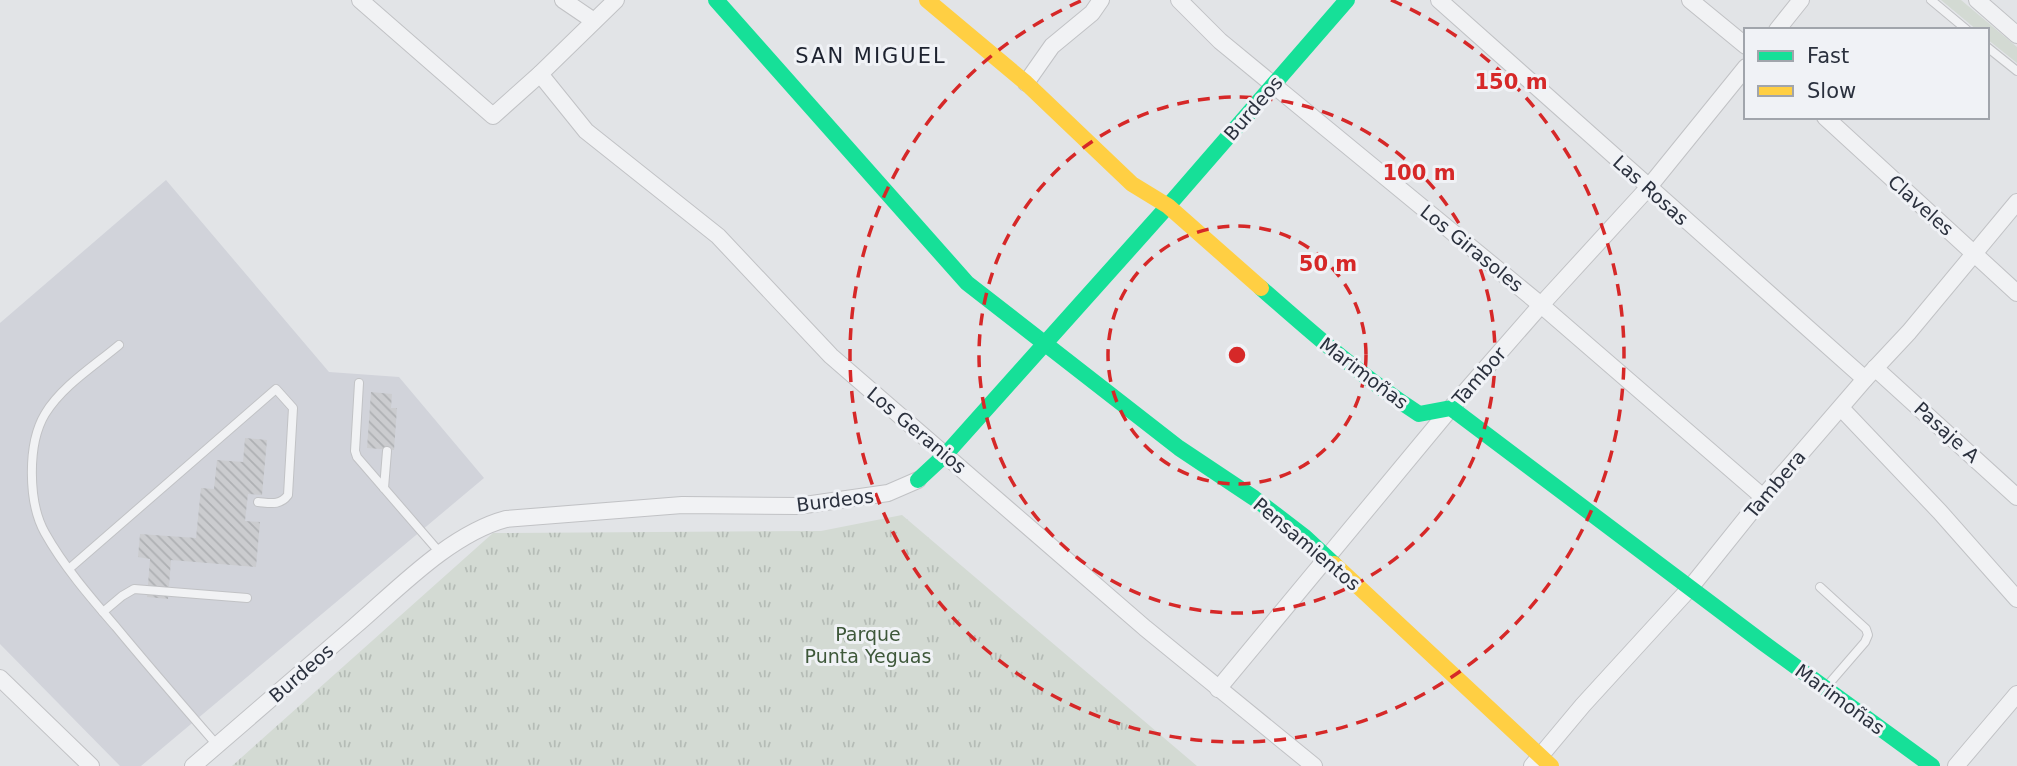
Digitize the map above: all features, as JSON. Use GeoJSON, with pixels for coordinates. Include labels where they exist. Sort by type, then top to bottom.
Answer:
{"type":"FeatureCollection","features":[{"type":"Feature","properties":{"kind":"street"},"geometry":{"type":"LineString","coordinates":[[360,0],[494,116],[616,0]]}},
{"type":"Feature","properties":{"kind":"street"},"geometry":{"type":"LineString","coordinates":[[562,0],[594,21]]}},
{"type":"Feature","properties":{"kind":"street","name":"Pensamientos"},"geometry":{"type":"LineString","coordinates":[[716,0],[967,283],[1168,440],[1254,498],[1327,557],[1542,763]]}},
{"type":"Feature","properties":{"kind":"street","name":"Marimoñas"},"geometry":{"type":"LineString","coordinates":[[927,0],[1026,83],[1132,184],[1168,206],[1318,338],[1387,393],[1419,414],[1451,408],[1932,766]]}},
{"type":"Feature","properties":{"kind":"street"},"geometry":{"type":"LineString","coordinates":[[1026,83],[1052,46],[1092,13],[1101,0]]}},
{"type":"Feature","properties":{"kind":"street","name":"Los Girasoles"},"geometry":{"type":"LineString","coordinates":[[1180,0],[1220,41],[1541,305],[1763,498]]}},
{"type":"Feature","properties":{"kind":"street","name":"Burdeos"},"geometry":{"type":"LineString","coordinates":[[193,766],[441,554],[483,525],[506,519],[682,505],[798,506],[888,493],[918,480],[946,454],[1168,206],[1347,0]]}},
{"type":"Feature","properties":{"kind":"street","name":"Las Rosas"},"geometry":{"type":"LineString","coordinates":[[1439,0],[1648,188],[1870,374]]}},
{"type":"Feature","properties":{"kind":"street"},"geometry":{"type":"LineString","coordinates":[[1690,0],[1744,44]]}},
{"type":"Feature","properties":{"kind":"street"},"geometry":{"type":"LineString","coordinates":[[1779,28],[1801,0]]}},
{"type":"Feature","properties":{"kind":"street"},"geometry":{"type":"LineString","coordinates":[[1977,0],[2017,35]]}},
{"type":"Feature","properties":{"kind":"street","name":"Tambor"},"geometry":{"type":"LineString","coordinates":[[1219,689],[1451,408],[1648,188],[1744,69]]}},
{"type":"Feature","properties":{"kind":"street","name":"Los Geranios"},"geometry":{"type":"LineString","coordinates":[[540,74],[586,131],[718,236],[831,356],[1219,689],[1314,766]]}},
{"type":"Feature","properties":{"kind":"street","name":"Claveles"},"geometry":{"type":"LineString","coordinates":[[1827,119],[2017,293]]}},
{"type":"Feature","properties":{"kind":"street","name":"Tambera"},"geometry":{"type":"LineString","coordinates":[[1542,763],[1583,705],[1690,587],[2017,202]]}},
{"type":"Feature","properties":{"kind":"street","name":"Pasaje A"},"geometry":{"type":"LineString","coordinates":[[1870,374],[2017,497]]}},
{"type":"Feature","properties":{"kind":"street"},"geometry":{"type":"LineString","coordinates":[[1841,408],[1940,512],[2017,599]]}},
{"type":"Feature","properties":{"kind":"street"},"geometry":{"type":"LineString","coordinates":[[0,678],[91,766]]}},
{"type":"Feature","properties":{"kind":"street"},"geometry":{"type":"LineString","coordinates":[[1962,764],[2017,694]]}},
{"type":"Feature","properties":{"kind":"lane"},"geometry":{"type":"LineString","coordinates":[[1931,0],[1965,28]]}},
{"type":"Feature","properties":{"kind":"lane"},"geometry":{"type":"LineString","coordinates":[[1989,49],[2017,71]]}},
{"type":"Feature","properties":{"kind":"lane"},"geometry":{"type":"LineString","coordinates":[[119,345],[57,397],[44,416],[35,436],[33,496],[44,531],[70,568],[103,612],[218,745]]}},
{"type":"Feature","properties":{"kind":"lane"},"geometry":{"type":"LineString","coordinates":[[359,383],[355,451],[441,554]]}},
{"type":"Feature","properties":{"kind":"lane"},"geometry":{"type":"LineString","coordinates":[[70,568],[276,389],[293,408],[288,495],[284,501],[277,504],[258,502]]}},
{"type":"Feature","properties":{"kind":"lane"},"geometry":{"type":"LineString","coordinates":[[384,488],[387,452]]}},
{"type":"Feature","properties":{"kind":"lane"},"geometry":{"type":"LineString","coordinates":[[1820,587],[1866,629],[1868,635],[1825,688]]}},
{"type":"Feature","properties":{"kind":"lane"},"geometry":{"type":"LineString","coordinates":[[103,612],[134,589],[247,598]]}},
{"type":"Feature","properties":{"kind":"shaded area"},"geometry":{"type":"Polygon","coordinates":[[[166,180],[329,372],[399,377],[484,478],[141,766],[120,766],[0,644],[0,323],[166,180]]]}},
{"type":"Feature","properties":{"kind":"green space"},"geometry":{"type":"Polygon","coordinates":[[[1941,0],[1961,0],[2017,47],[2017,63],[1989,41],[1989,28],[1975,28],[1941,0]]]}},
{"type":"Feature","properties":{"kind":"green space","name":"Parque Punta Yeguas"},"geometry":{"type":"Polygon","coordinates":[[[902,515],[1197,766],[232,766],[493,533],[821,531],[902,515]]]}},
{"type":"Feature","properties":{"kind":"building"},"geometry":{"type":"Polygon","coordinates":[[[371,392],[392,394],[391,408],[397,408],[394,450],[367,448],[371,392]]]}},
{"type":"Feature","properties":{"kind":"building"},"geometry":{"type":"Polygon","coordinates":[[[245,438],[267,440],[262,495],[248,494],[245,521],[260,522],[256,567],[171,560],[168,599],[147,597],[150,559],[138,557],[140,534],[196,538],[201,488],[214,489],[217,460],[243,462],[245,438]]]}},
{"type":"Feature","properties":{"kind":"traffic: fast"},"geometry":{"type":"LineString","coordinates":[[716,0],[967,283],[1179,448],[1254,498],[1305,537],[1334,564]]}},
{"type":"Feature","properties":{"kind":"traffic: fast"},"geometry":{"type":"LineString","coordinates":[[918,480],[946,454],[1168,206],[1347,0]]}},
{"type":"Feature","properties":{"kind":"traffic: fast"},"geometry":{"type":"LineString","coordinates":[[1261,288],[1357,369],[1419,414],[1451,408],[1932,766]]}},
{"type":"Feature","properties":{"kind":"traffic: slow"},"geometry":{"type":"LineString","coordinates":[[927,0],[1026,83],[1132,184],[1168,206],[1261,288]]}},
{"type":"Feature","properties":{"kind":"traffic: slow"},"geometry":{"type":"LineString","coordinates":[[1334,564],[1551,766]]}},
{"type":"Feature","properties":{"kind":"district","name":"SAN MIGUEL"},"geometry":{"type":"Point","coordinates":[871,56]}}]}
